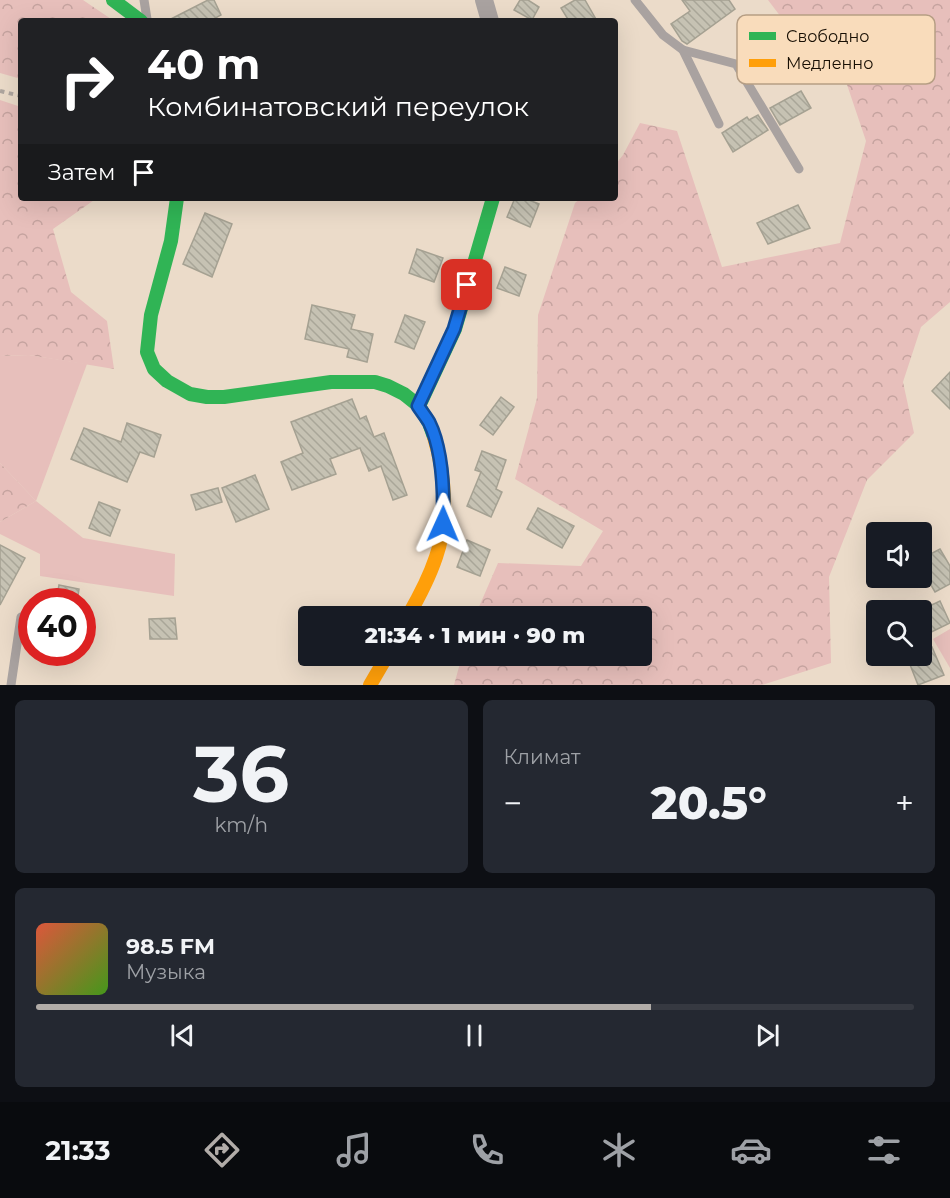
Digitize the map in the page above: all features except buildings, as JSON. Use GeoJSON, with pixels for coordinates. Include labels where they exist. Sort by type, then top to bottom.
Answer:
{"type":"FeatureCollection","features":[{"type":"Feature","properties":{"kind":"street"},"geometry":{"type":"LineString","coordinates":[[113,0],[137,18]]}},
{"type":"Feature","properties":{"kind":"street"},"geometry":{"type":"LineString","coordinates":[[484,0],[489,18]]}},
{"type":"Feature","properties":{"kind":"street"},"geometry":{"type":"LineString","coordinates":[[177,201],[171,241],[151,315],[147,352],[154,369],[166,381],[190,394],[224,397],[331,382],[375,382],[404,394],[418,406],[429,423],[438,451],[444,490],[443,524],[437,555],[414,606]]}},
{"type":"Feature","properties":{"kind":"street"},"geometry":{"type":"LineString","coordinates":[[418,406],[454,329],[492,201]]}},
{"type":"Feature","properties":{"kind":"street"},"geometry":{"type":"LineString","coordinates":[[370,685],[381,666]]}},
{"type":"Feature","properties":{"kind":"lane"},"geometry":{"type":"LineString","coordinates":[[144,0],[147,18]]}},
{"type":"Feature","properties":{"kind":"lane"},"geometry":{"type":"LineString","coordinates":[[635,0],[663,35],[683,50],[737,66]]}},
{"type":"Feature","properties":{"kind":"lane"},"geometry":{"type":"LineString","coordinates":[[683,50],[719,124]]}},
{"type":"Feature","properties":{"kind":"lane"},"geometry":{"type":"LineString","coordinates":[[748,84],[799,169]]}},
{"type":"Feature","properties":{"kind":"lane"},"geometry":{"type":"LineString","coordinates":[[11,685],[18,637]]}},
{"type":"Feature","properties":{"kind":"path"},"geometry":{"type":"LineString","coordinates":[[0,91],[18,95]]}},
{"type":"Feature","properties":{"kind":"green space"},"geometry":{"type":"Polygon","coordinates":[[[0,0],[83,0],[110,18],[18,18],[18,78],[0,73],[0,0]]]}},
{"type":"Feature","properties":{"kind":"green space"},"geometry":{"type":"Polygon","coordinates":[[[768,0],[950,0],[950,302],[921,327],[903,382],[914,433],[867,480],[829,577],[831,663],[762,685],[454,685],[459,666],[652,666],[652,606],[479,606],[498,563],[581,566],[603,531],[515,479],[537,398],[538,315],[575,203],[577,201],[618,201],[618,161],[640,123],[677,131],[722,267],[840,243],[866,141],[847,84],[935,84],[935,15],[779,15],[768,0]]]}},
{"type":"Feature","properties":{"kind":"green space"},"geometry":{"type":"Polygon","coordinates":[[[0,100],[18,106],[18,201],[93,201],[53,229],[71,292],[107,321],[114,369],[29,355],[0,356],[0,100]]]}},
{"type":"Feature","properties":{"kind":"green space"},"geometry":{"type":"Polygon","coordinates":[[[29,355],[87,364],[36,501],[0,463],[0,356],[29,355]]]}},
{"type":"Feature","properties":{"kind":"green space"},"geometry":{"type":"Polygon","coordinates":[[[0,463],[36,501],[0,522],[0,463]]]}},
{"type":"Feature","properties":{"kind":"green space"},"geometry":{"type":"Polygon","coordinates":[[[36,501],[83,538],[175,554],[174,596],[40,576],[40,554],[0,534],[0,522],[36,501]]]}},
{"type":"Feature","properties":{"kind":"green space"},"geometry":{"type":"Polygon","coordinates":[[[950,629],[950,668],[933,639],[950,629]]]}},
{"type":"Feature","properties":{"kind":"traffic: fast"},"geometry":{"type":"LineString","coordinates":[[113,0],[137,18]]}},
{"type":"Feature","properties":{"kind":"traffic: fast"},"geometry":{"type":"LineString","coordinates":[[177,201],[171,241],[151,315],[147,352],[154,369],[167,381],[190,394],[207,397],[224,397],[331,382],[375,382],[404,394],[419,406],[434,437]]}},
{"type":"Feature","properties":{"kind":"traffic: fast"},"geometry":{"type":"LineString","coordinates":[[419,406],[455,329],[492,201]]}},
{"type":"Feature","properties":{"kind":"traffic: slow"},"geometry":{"type":"LineString","coordinates":[[414,606],[433,565],[443,528],[443,481],[434,437]]}},
{"type":"Feature","properties":{"kind":"traffic: slow"},"geometry":{"type":"LineString","coordinates":[[370,685],[381,666]]}},
{"type":"Feature","properties":{"kind":"route"},"geometry":{"type":"LineString","coordinates":[[443,524],[444,490],[438,451],[429,423],[418,406],[454,329],[467,285]]}}]}
